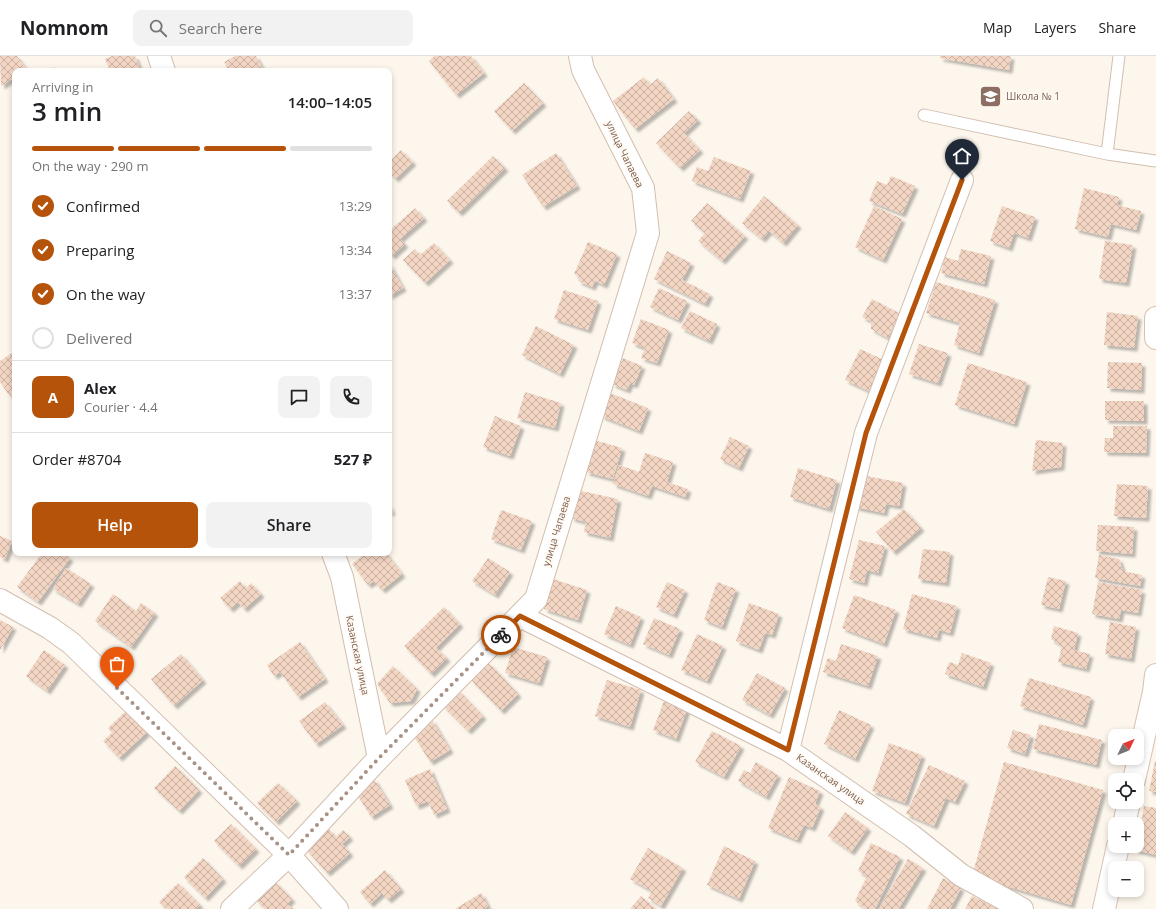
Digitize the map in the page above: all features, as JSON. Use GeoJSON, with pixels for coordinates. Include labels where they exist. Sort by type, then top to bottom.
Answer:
{"type":"FeatureCollection","features":[{"type":"Feature","properties":{"kind":"street"},"geometry":{"type":"LineString","coordinates":[[159,56],[163,68]]}},
{"type":"Feature","properties":{"kind":"street","name":"улица Чапаева"},"geometry":{"type":"LineString","coordinates":[[232,909],[289,855],[379,758],[536,599],[648,233],[643,188],[582,70],[580,56]]}},
{"type":"Feature","properties":{"kind":"street"},"geometry":{"type":"LineString","coordinates":[[788,750],[866,433],[962,180]]}},
{"type":"Feature","properties":{"kind":"street"},"geometry":{"type":"LineString","coordinates":[[1156,318],[1156,338]]}},
{"type":"Feature","properties":{"kind":"street","name":"Казанская улица"},"geometry":{"type":"LineString","coordinates":[[334,556],[342,577],[379,758]]}},
{"type":"Feature","properties":{"kind":"street"},"geometry":{"type":"LineString","coordinates":[[0,600],[50,628],[71,643],[289,855],[337,909]]}},
{"type":"Feature","properties":{"kind":"street","name":"Казанская улица"},"geometry":{"type":"LineString","coordinates":[[520,616],[788,750],[912,836],[961,875],[1022,909]]}},
{"type":"Feature","properties":{"kind":"street"},"geometry":{"type":"LineString","coordinates":[[1136,773],[1154,692],[1156,675]]}},
{"type":"Feature","properties":{"kind":"street"},"geometry":{"type":"LineString","coordinates":[[1104,909],[1116,853]]}},
{"type":"Feature","properties":{"kind":"lane"},"geometry":{"type":"LineString","coordinates":[[1107,154],[1119,56]]}},
{"type":"Feature","properties":{"kind":"lane"},"geometry":{"type":"LineString","coordinates":[[924,115],[1107,154],[1156,161]]}},
{"type":"Feature","properties":{"kind":"building"},"geometry":{"type":"Polygon","coordinates":[[[0,56],[17,56],[25,68],[12,68],[12,79],[1,86],[0,56]]]}},
{"type":"Feature","properties":{"kind":"building"},"geometry":{"type":"Polygon","coordinates":[[[112,56],[135,56],[140,68],[109,68],[105,59],[112,56]]]}},
{"type":"Feature","properties":{"kind":"building"},"geometry":{"type":"Polygon","coordinates":[[[235,56],[256,56],[262,68],[227,68],[224,62],[235,56]]]}},
{"type":"Feature","properties":{"kind":"building"},"geometry":{"type":"Polygon","coordinates":[[[434,56],[471,56],[484,73],[456,95],[429,61],[434,56]]]}},
{"type":"Feature","properties":{"kind":"building"},"geometry":{"type":"Polygon","coordinates":[[[940,56],[1011,56],[1009,70],[940,58],[940,56]]]}},
{"type":"Feature","properties":{"kind":"building"},"geometry":{"type":"Polygon","coordinates":[[[644,77],[650,85],[658,78],[674,99],[635,129],[613,101],[644,77]]]}},
{"type":"Feature","properties":{"kind":"building"},"geometry":{"type":"Polygon","coordinates":[[[524,83],[543,103],[512,131],[494,111],[524,83]]]}},
{"type":"Feature","properties":{"kind":"building"},"geometry":{"type":"Polygon","coordinates":[[[689,111],[698,120],[684,133],[700,150],[680,168],[656,143],[689,111]]]}},
{"type":"Feature","properties":{"kind":"building"},"geometry":{"type":"Polygon","coordinates":[[[401,150],[413,162],[395,179],[392,176],[392,159],[401,150]]]}},
{"type":"Feature","properties":{"kind":"building"},"geometry":{"type":"Polygon","coordinates":[[[556,153],[577,186],[543,207],[522,175],[556,153]]]}},
{"type":"Feature","properties":{"kind":"building"},"geometry":{"type":"Polygon","coordinates":[[[493,156],[505,168],[459,213],[447,201],[493,156]]]}},
{"type":"Feature","properties":{"kind":"building"},"geometry":{"type":"Polygon","coordinates":[[[714,157],[751,171],[740,199],[692,181],[697,167],[708,171],[714,157]]]}},
{"type":"Feature","properties":{"kind":"building"},"geometry":{"type":"Polygon","coordinates":[[[891,176],[915,186],[902,214],[869,201],[877,181],[887,185],[891,176]]]}},
{"type":"Feature","properties":{"kind":"building"},"geometry":{"type":"Polygon","coordinates":[[[1084,188],[1119,197],[1117,205],[1141,211],[1136,230],[1111,224],[1108,237],[1075,229],[1084,188]]]}},
{"type":"Feature","properties":{"kind":"building"},"geometry":{"type":"Polygon","coordinates":[[[764,196],[798,225],[783,243],[769,231],[762,239],[742,223],[764,196]]]}},
{"type":"Feature","properties":{"kind":"building"},"geometry":{"type":"Polygon","coordinates":[[[707,203],[745,236],[722,261],[698,241],[705,233],[691,221],[707,203]]]}},
{"type":"Feature","properties":{"kind":"building"},"geometry":{"type":"Polygon","coordinates":[[[874,206],[902,219],[883,260],[855,247],[874,206]]]}},
{"type":"Feature","properties":{"kind":"building"},"geometry":{"type":"Polygon","coordinates":[[[1002,206],[1035,217],[1028,238],[1014,233],[1009,248],[990,241],[1002,206]]]}},
{"type":"Feature","properties":{"kind":"building"},"geometry":{"type":"Polygon","coordinates":[[[415,208],[424,218],[400,239],[405,244],[392,256],[392,228],[415,208]]]}},
{"type":"Feature","properties":{"kind":"building"},"geometry":{"type":"Polygon","coordinates":[[[1105,241],[1133,245],[1126,283],[1099,279],[1105,241]]]}},
{"type":"Feature","properties":{"kind":"building"},"geometry":{"type":"Polygon","coordinates":[[[588,242],[617,254],[604,285],[595,281],[592,287],[578,281],[580,277],[574,274],[588,242]]]}},
{"type":"Feature","properties":{"kind":"building"},"geometry":{"type":"Polygon","coordinates":[[[434,243],[450,260],[425,283],[403,260],[415,249],[420,255],[434,243]]]}},
{"type":"Feature","properties":{"kind":"building"},"geometry":{"type":"Polygon","coordinates":[[[961,249],[991,256],[984,284],[941,273],[945,257],[958,261],[961,249]]]}},
{"type":"Feature","properties":{"kind":"building"},"geometry":{"type":"Polygon","coordinates":[[[667,251],[691,263],[682,280],[710,294],[705,304],[654,279],[667,251]]]}},
{"type":"Feature","properties":{"kind":"building"},"geometry":{"type":"Polygon","coordinates":[[[392,268],[403,288],[392,294],[392,268]]]}},
{"type":"Feature","properties":{"kind":"building"},"geometry":{"type":"Polygon","coordinates":[[[936,282],[995,300],[979,353],[954,345],[960,323],[926,313],[936,282]]]}},
{"type":"Feature","properties":{"kind":"building"},"geometry":{"type":"Polygon","coordinates":[[[659,288],[687,301],[678,320],[650,307],[659,288]]]}},
{"type":"Feature","properties":{"kind":"building"},"geometry":{"type":"Polygon","coordinates":[[[564,290],[598,301],[588,330],[554,319],[564,290]]]}},
{"type":"Feature","properties":{"kind":"building"},"geometry":{"type":"Polygon","coordinates":[[[872,299],[901,314],[888,338],[871,329],[871,321],[862,317],[872,299]]]}},
{"type":"Feature","properties":{"kind":"building"},"geometry":{"type":"Polygon","coordinates":[[[690,311],[717,324],[709,341],[681,328],[690,311]]]}},
{"type":"Feature","properties":{"kind":"building"},"geometry":{"type":"Polygon","coordinates":[[[1107,312],[1138,316],[1134,348],[1104,345],[1107,312]]]}},
{"type":"Feature","properties":{"kind":"building"},"geometry":{"type":"Polygon","coordinates":[[[641,319],[669,330],[657,363],[641,358],[645,348],[632,343],[641,319]]]}},
{"type":"Feature","properties":{"kind":"building"},"geometry":{"type":"Polygon","coordinates":[[[536,326],[574,345],[560,374],[522,355],[536,326]]]}},
{"type":"Feature","properties":{"kind":"building"},"geometry":{"type":"Polygon","coordinates":[[[919,344],[948,353],[938,383],[909,374],[919,344]]]}},
{"type":"Feature","properties":{"kind":"building"},"geometry":{"type":"Polygon","coordinates":[[[860,349],[886,361],[871,392],[845,380],[860,349]]]}},
{"type":"Feature","properties":{"kind":"building"},"geometry":{"type":"Polygon","coordinates":[[[12,353],[12,395],[10,396],[0,382],[0,361],[12,353]]]}},
{"type":"Feature","properties":{"kind":"building"},"geometry":{"type":"Polygon","coordinates":[[[623,358],[642,366],[634,385],[630,383],[627,390],[612,384],[623,358]]]}},
{"type":"Feature","properties":{"kind":"building"},"geometry":{"type":"Polygon","coordinates":[[[1108,362],[1142,363],[1141,390],[1107,388],[1108,362]]]}},
{"type":"Feature","properties":{"kind":"building"},"geometry":{"type":"Polygon","coordinates":[[[968,363],[1027,382],[1014,424],[955,405],[968,363]]]}},
{"type":"Feature","properties":{"kind":"building"},"geometry":{"type":"Polygon","coordinates":[[[525,392],[561,403],[555,428],[517,418],[525,392]]]}},
{"type":"Feature","properties":{"kind":"building"},"geometry":{"type":"Polygon","coordinates":[[[610,393],[648,408],[639,431],[601,416],[610,393]]]}},
{"type":"Feature","properties":{"kind":"building"},"geometry":{"type":"Polygon","coordinates":[[[1105,401],[1144,401],[1144,421],[1105,420],[1105,401]]]}},
{"type":"Feature","properties":{"kind":"building"},"geometry":{"type":"Polygon","coordinates":[[[495,416],[521,426],[510,456],[483,447],[495,416]]]}},
{"type":"Feature","properties":{"kind":"building"},"geometry":{"type":"Polygon","coordinates":[[[1113,426],[1147,426],[1146,453],[1104,452],[1105,438],[1113,438],[1113,426]]]}},
{"type":"Feature","properties":{"kind":"building"},"geometry":{"type":"Polygon","coordinates":[[[730,437],[749,446],[739,468],[720,459],[730,437]]]}},
{"type":"Feature","properties":{"kind":"building"},"geometry":{"type":"Polygon","coordinates":[[[594,440],[622,448],[613,479],[586,472],[594,440]]]}},
{"type":"Feature","properties":{"kind":"building"},"geometry":{"type":"Polygon","coordinates":[[[1036,440],[1063,443],[1061,467],[1032,471],[1036,440]]]}},
{"type":"Feature","properties":{"kind":"building"},"geometry":{"type":"Polygon","coordinates":[[[645,453],[673,462],[667,482],[688,489],[685,497],[652,486],[648,496],[613,484],[619,465],[639,472],[645,453]]]}},
{"type":"Feature","properties":{"kind":"building"},"geometry":{"type":"Polygon","coordinates":[[[798,468],[837,480],[829,509],[790,497],[798,468]]]}},
{"type":"Feature","properties":{"kind":"building"},"geometry":{"type":"Polygon","coordinates":[[[861,475],[903,483],[899,506],[886,504],[884,513],[855,507],[861,475]]]}},
{"type":"Feature","properties":{"kind":"building"},"geometry":{"type":"Polygon","coordinates":[[[1117,484],[1148,486],[1146,518],[1114,516],[1117,484]]]}},
{"type":"Feature","properties":{"kind":"building"},"geometry":{"type":"Polygon","coordinates":[[[577,490],[618,499],[610,538],[584,532],[586,522],[571,518],[577,490]]]}},
{"type":"Feature","properties":{"kind":"building"},"geometry":{"type":"Polygon","coordinates":[[[904,509],[921,528],[893,552],[876,532],[904,509]]]}},
{"type":"Feature","properties":{"kind":"building"},"geometry":{"type":"Polygon","coordinates":[[[501,510],[532,521],[521,550],[491,539],[501,510]]]}},
{"type":"Feature","properties":{"kind":"building"},"geometry":{"type":"Polygon","coordinates":[[[1098,525],[1134,527],[1132,554],[1096,551],[1098,525]]]}},
{"type":"Feature","properties":{"kind":"building"},"geometry":{"type":"Polygon","coordinates":[[[0,536],[12,541],[5,559],[0,557],[0,536]]]}},
{"type":"Feature","properties":{"kind":"building"},"geometry":{"type":"Polygon","coordinates":[[[859,540],[885,546],[878,573],[867,570],[864,583],[849,579],[859,540]]]}},
{"type":"Feature","properties":{"kind":"building"},"geometry":{"type":"Polygon","coordinates":[[[923,549],[950,552],[946,583],[918,579],[923,549]]]}},
{"type":"Feature","properties":{"kind":"building"},"geometry":{"type":"Polygon","coordinates":[[[1099,555],[1119,559],[1123,571],[1142,575],[1140,586],[1095,578],[1099,555]]]}},
{"type":"Feature","properties":{"kind":"building"},"geometry":{"type":"Polygon","coordinates":[[[40,556],[67,556],[70,558],[38,602],[17,587],[40,556]]]}},
{"type":"Feature","properties":{"kind":"building"},"geometry":{"type":"Polygon","coordinates":[[[362,556],[388,556],[402,574],[382,590],[374,581],[368,585],[352,564],[362,556]]]}},
{"type":"Feature","properties":{"kind":"building"},"geometry":{"type":"Polygon","coordinates":[[[488,558],[510,572],[495,595],[472,581],[488,558]]]}},
{"type":"Feature","properties":{"kind":"building"},"geometry":{"type":"Polygon","coordinates":[[[66,568],[91,584],[78,604],[53,589],[66,568]]]}},
{"type":"Feature","properties":{"kind":"building"},"geometry":{"type":"Polygon","coordinates":[[[1048,577],[1066,581],[1059,609],[1041,605],[1048,577]]]}},
{"type":"Feature","properties":{"kind":"building"},"geometry":{"type":"Polygon","coordinates":[[[553,579],[587,590],[578,620],[544,609],[553,579]]]}},
{"type":"Feature","properties":{"kind":"building"},"geometry":{"type":"Polygon","coordinates":[[[240,581],[246,588],[251,583],[261,594],[244,609],[238,602],[230,609],[220,598],[240,581]]]}},
{"type":"Feature","properties":{"kind":"building"},"geometry":{"type":"Polygon","coordinates":[[[667,582],[685,590],[674,615],[656,607],[667,582]]]}},
{"type":"Feature","properties":{"kind":"building"},"geometry":{"type":"Polygon","coordinates":[[[717,582],[736,589],[722,627],[704,620],[717,582]]]}},
{"type":"Feature","properties":{"kind":"building"},"geometry":{"type":"Polygon","coordinates":[[[1098,582],[1142,590],[1138,613],[1121,610],[1119,619],[1092,614],[1098,582]]]}},
{"type":"Feature","properties":{"kind":"building"},"geometry":{"type":"Polygon","coordinates":[[[113,594],[136,611],[141,603],[155,613],[131,647],[95,621],[113,594]]]}},
{"type":"Feature","properties":{"kind":"building"},"geometry":{"type":"Polygon","coordinates":[[[912,594],[957,606],[950,633],[939,630],[937,638],[903,629],[912,594]]]}},
{"type":"Feature","properties":{"kind":"building"},"geometry":{"type":"Polygon","coordinates":[[[854,595],[896,610],[884,644],[842,628],[854,595]]]}},
{"type":"Feature","properties":{"kind":"building"},"geometry":{"type":"Polygon","coordinates":[[[749,603],[779,614],[772,635],[765,633],[759,650],[736,641],[749,603]]]}},
{"type":"Feature","properties":{"kind":"building"},"geometry":{"type":"Polygon","coordinates":[[[616,606],[641,617],[630,645],[604,634],[616,606]]]}},
{"type":"Feature","properties":{"kind":"building"},"geometry":{"type":"Polygon","coordinates":[[[444,607],[460,624],[436,648],[447,658],[431,674],[404,646],[444,607]]]}},
{"type":"Feature","properties":{"kind":"building"},"geometry":{"type":"Polygon","coordinates":[[[654,618],[680,629],[669,655],[643,644],[654,618]]]}},
{"type":"Feature","properties":{"kind":"building"},"geometry":{"type":"Polygon","coordinates":[[[0,620],[13,627],[0,650],[0,620]]]}},
{"type":"Feature","properties":{"kind":"building"},"geometry":{"type":"Polygon","coordinates":[[[1110,622],[1136,627],[1131,659],[1105,654],[1110,622]]]}},
{"type":"Feature","properties":{"kind":"building"},"geometry":{"type":"Polygon","coordinates":[[[1054,626],[1078,633],[1074,650],[1090,654],[1086,669],[1058,662],[1062,646],[1051,639],[1054,626]]]}},
{"type":"Feature","properties":{"kind":"building"},"geometry":{"type":"Polygon","coordinates":[[[697,634],[723,646],[707,681],[681,670],[697,634]]]}},
{"type":"Feature","properties":{"kind":"building"},"geometry":{"type":"Polygon","coordinates":[[[300,642],[325,679],[298,697],[280,672],[274,676],[267,665],[300,642]]]}},
{"type":"Feature","properties":{"kind":"building"},"geometry":{"type":"Polygon","coordinates":[[[841,644],[878,656],[868,686],[823,672],[828,658],[836,661],[841,644]]]}},
{"type":"Feature","properties":{"kind":"building"},"geometry":{"type":"Polygon","coordinates":[[[513,647],[547,657],[539,683],[505,673],[513,647]]]}},
{"type":"Feature","properties":{"kind":"building"},"geometry":{"type":"Polygon","coordinates":[[[44,650],[65,665],[47,691],[26,676],[44,650]]]}},
{"type":"Feature","properties":{"kind":"building"},"geometry":{"type":"Polygon","coordinates":[[[962,653],[991,663],[983,687],[945,674],[949,662],[958,665],[962,653]]]}},
{"type":"Feature","properties":{"kind":"building"},"geometry":{"type":"Polygon","coordinates":[[[181,654],[203,680],[174,706],[151,679],[181,654]]]}},
{"type":"Feature","properties":{"kind":"building"},"geometry":{"type":"Polygon","coordinates":[[[489,663],[518,694],[501,711],[471,680],[489,663]]]}},
{"type":"Feature","properties":{"kind":"building"},"geometry":{"type":"Polygon","coordinates":[[[393,666],[417,689],[411,701],[390,703],[377,684],[393,666]]]}},
{"type":"Feature","properties":{"kind":"building"},"geometry":{"type":"Polygon","coordinates":[[[757,673],[785,688],[770,715],[742,700],[757,673]]]}},
{"type":"Feature","properties":{"kind":"building"},"geometry":{"type":"Polygon","coordinates":[[[1029,678],[1091,697],[1083,725],[1020,706],[1029,678]]]}},
{"type":"Feature","properties":{"kind":"building"},"geometry":{"type":"Polygon","coordinates":[[[607,680],[641,690],[630,727],[595,716],[607,680]]]}},
{"type":"Feature","properties":{"kind":"building"},"geometry":{"type":"Polygon","coordinates":[[[459,691],[483,716],[468,731],[443,706],[459,691]]]}},
{"type":"Feature","properties":{"kind":"building"},"geometry":{"type":"Polygon","coordinates":[[[664,701],[687,709],[676,739],[653,730],[664,701]]]}},
{"type":"Feature","properties":{"kind":"building"},"geometry":{"type":"Polygon","coordinates":[[[325,702],[343,725],[316,744],[299,721],[325,702]]]}},
{"type":"Feature","properties":{"kind":"building"},"geometry":{"type":"Polygon","coordinates":[[[127,710],[147,732],[119,758],[103,741],[112,733],[108,728],[127,710]]]}},
{"type":"Feature","properties":{"kind":"building"},"geometry":{"type":"Polygon","coordinates":[[[839,710],[871,725],[855,759],[824,744],[839,710]]]}},
{"type":"Feature","properties":{"kind":"building"},"geometry":{"type":"Polygon","coordinates":[[[432,720],[450,750],[430,762],[412,733],[432,720]]]}},
{"type":"Feature","properties":{"kind":"building"},"geometry":{"type":"Polygon","coordinates":[[[1039,724],[1102,740],[1096,765],[1033,749],[1039,724]]]}},
{"type":"Feature","properties":{"kind":"building"},"geometry":{"type":"Polygon","coordinates":[[[1013,730],[1031,735],[1025,754],[1007,748],[1013,730]]]}},
{"type":"Feature","properties":{"kind":"building"},"geometry":{"type":"Polygon","coordinates":[[[712,731],[741,746],[724,777],[695,762],[712,731]]]}},
{"type":"Feature","properties":{"kind":"building"},"geometry":{"type":"Polygon","coordinates":[[[889,743],[922,755],[905,803],[872,791],[889,743]]]}},
{"type":"Feature","properties":{"kind":"building"},"geometry":{"type":"Polygon","coordinates":[[[1156,761],[1156,792],[1149,791],[1156,761]]]}},
{"type":"Feature","properties":{"kind":"building"},"geometry":{"type":"Polygon","coordinates":[[[756,762],[778,775],[766,797],[738,781],[744,770],[750,773],[756,762]]]}},
{"type":"Feature","properties":{"kind":"building"},"geometry":{"type":"Polygon","coordinates":[[[1004,762],[1103,790],[1071,905],[972,876],[1004,762]]]}},
{"type":"Feature","properties":{"kind":"building"},"geometry":{"type":"Polygon","coordinates":[[[929,765],[965,781],[955,802],[946,798],[934,826],[906,814],[929,765]]]}},
{"type":"Feature","properties":{"kind":"building"},"geometry":{"type":"Polygon","coordinates":[[[175,766],[199,790],[179,811],[154,788],[175,766]]]}},
{"type":"Feature","properties":{"kind":"building"},"geometry":{"type":"Polygon","coordinates":[[[430,769],[447,809],[434,815],[428,801],[416,806],[405,780],[430,769]]]}},
{"type":"Feature","properties":{"kind":"building"},"geometry":{"type":"Polygon","coordinates":[[[789,777],[820,791],[815,804],[821,807],[812,828],[804,825],[797,840],[768,828],[789,777]]]}},
{"type":"Feature","properties":{"kind":"building"},"geometry":{"type":"Polygon","coordinates":[[[374,779],[390,805],[371,817],[355,791],[374,779]]]}},
{"type":"Feature","properties":{"kind":"building"},"geometry":{"type":"Polygon","coordinates":[[[278,783],[297,801],[276,822],[257,803],[278,783]]]}},
{"type":"Feature","properties":{"kind":"building"},"geometry":{"type":"Polygon","coordinates":[[[1144,806],[1156,808],[1156,855],[1144,852],[1144,817],[1142,817],[1144,806]]]}},
{"type":"Feature","properties":{"kind":"building"},"geometry":{"type":"Polygon","coordinates":[[[845,812],[868,828],[851,852],[828,836],[845,812]]]}},
{"type":"Feature","properties":{"kind":"building"},"geometry":{"type":"Polygon","coordinates":[[[231,824],[256,849],[239,866],[214,841],[231,824]]]}},
{"type":"Feature","properties":{"kind":"building"},"geometry":{"type":"Polygon","coordinates":[[[329,829],[336,837],[343,830],[350,837],[342,844],[350,853],[327,873],[306,849],[329,829]]]}},
{"type":"Feature","properties":{"kind":"building"},"geometry":{"type":"Polygon","coordinates":[[[871,843],[900,857],[875,909],[865,909],[855,901],[867,876],[858,871],[871,843]]]}},
{"type":"Feature","properties":{"kind":"building"},"geometry":{"type":"Polygon","coordinates":[[[724,846],[755,861],[739,899],[707,885],[724,846]]]}},
{"type":"Feature","properties":{"kind":"building"},"geometry":{"type":"Polygon","coordinates":[[[648,848],[683,868],[661,906],[648,898],[652,891],[630,879],[648,848]]]}},
{"type":"Feature","properties":{"kind":"building"},"geometry":{"type":"Polygon","coordinates":[[[203,858],[223,879],[205,898],[184,877],[203,858]]]}},
{"type":"Feature","properties":{"kind":"building"},"geometry":{"type":"Polygon","coordinates":[[[908,859],[923,868],[899,908],[901,909],[879,909],[908,859]]]}},
{"type":"Feature","properties":{"kind":"building"},"geometry":{"type":"Polygon","coordinates":[[[385,870],[401,889],[388,900],[382,893],[370,904],[360,892],[385,870]]]}},
{"type":"Feature","properties":{"kind":"building"},"geometry":{"type":"Polygon","coordinates":[[[943,878],[961,888],[950,909],[927,909],[943,878]]]}},
{"type":"Feature","properties":{"kind":"building"},"geometry":{"type":"Polygon","coordinates":[[[274,881],[292,899],[287,904],[293,909],[265,909],[256,900],[274,881]]]}},
{"type":"Feature","properties":{"kind":"building"},"geometry":{"type":"Polygon","coordinates":[[[178,883],[200,905],[196,909],[166,909],[159,902],[178,883]]]}},
{"type":"Feature","properties":{"kind":"building"},"geometry":{"type":"Polygon","coordinates":[[[481,893],[488,906],[484,909],[455,909],[481,893]]]}},
{"type":"Feature","properties":{"kind":"building"},"geometry":{"type":"Polygon","coordinates":[[[641,896],[656,909],[630,909],[641,896]]]}},
{"type":"Feature","properties":{"kind":"building"},"geometry":{"type":"Polygon","coordinates":[[[972,896],[999,909],[965,909],[972,896]]]}},
{"type":"Feature","properties":{"kind":"way so far"},"geometry":{"type":"LineString","coordinates":[[117,688],[289,855],[379,758],[501,635]]}},
{"type":"Feature","properties":{"kind":"place","name":"Школа № 1"},"geometry":{"type":"Point","coordinates":[991,96]}},
{"type":"Feature","properties":{"kind":"route"},"geometry":{"type":"LineString","coordinates":[[501,635],[520,616],[788,750],[866,433],[962,180]]}}]}
